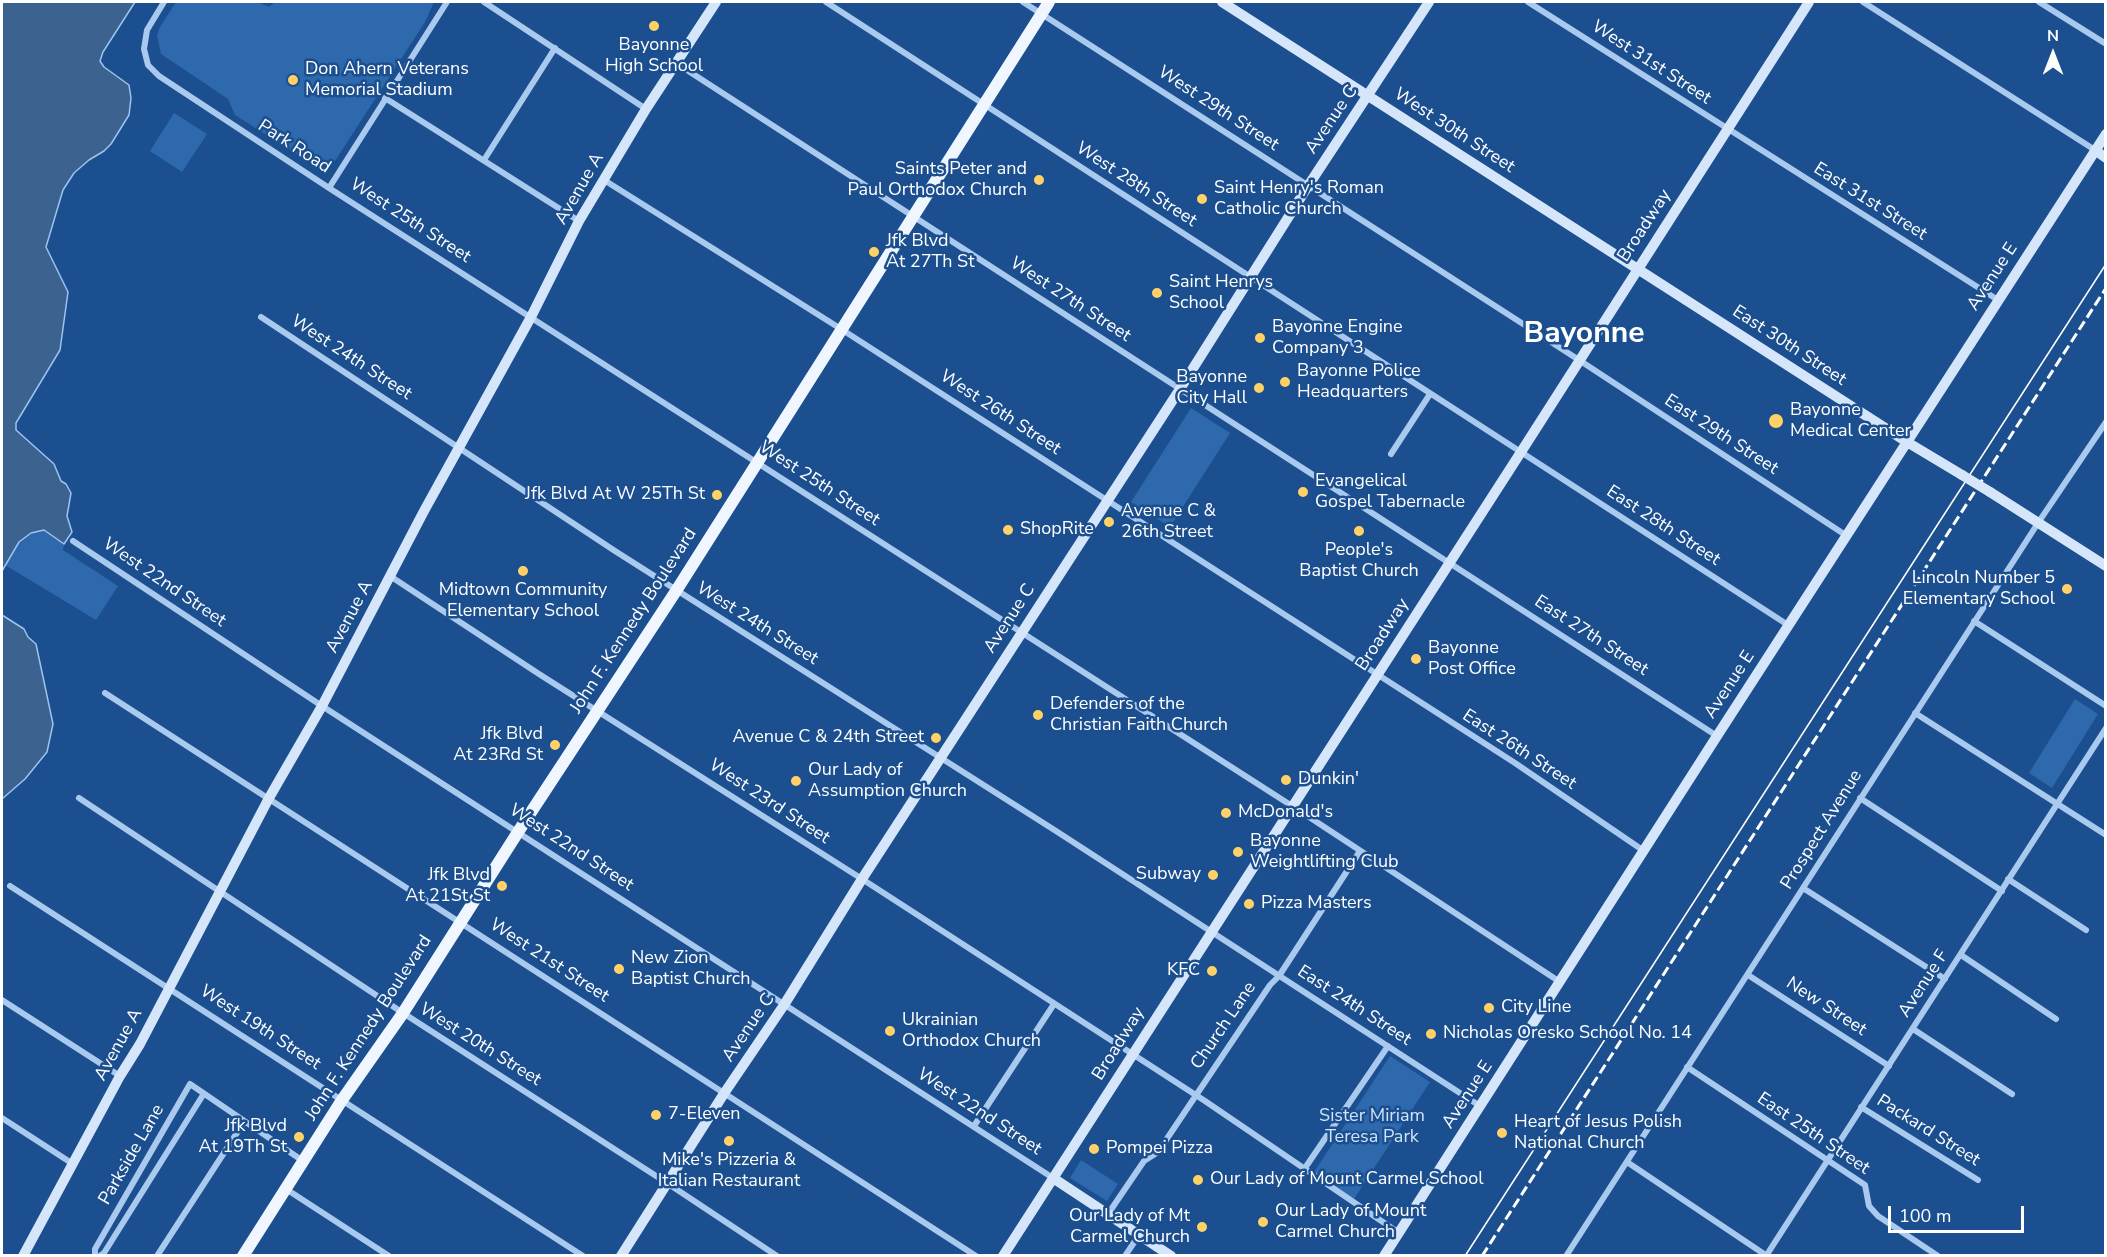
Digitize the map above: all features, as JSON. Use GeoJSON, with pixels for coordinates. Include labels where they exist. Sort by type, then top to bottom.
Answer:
{"type":"FeatureCollection","features":[{"type":"Feature","properties":{"kind":"main road","name":"John F. Kennedy Boulevard"},"geometry":{"type":"LineString","coordinates":[[243,1256],[342,1100],[403,1013],[459,922],[676,591],[1049,2]]}},
{"type":"Feature","properties":{"kind":"street","name":"Park Road"},"geometry":{"type":"LineString","coordinates":[[164,2],[147,30],[144,49],[148,65],[159,76],[329,188],[447,2]]}},
{"type":"Feature","properties":{"kind":"street"},"geometry":{"type":"LineString","coordinates":[[484,2],[646,109]]}},
{"type":"Feature","properties":{"kind":"street","name":"Avenue A"},"geometry":{"type":"LineString","coordinates":[[23,1256],[120,1076],[140,1044],[269,798],[322,706],[531,317],[579,221],[646,109],[716,2]]}},
{"type":"Feature","properties":{"kind":"street","name":"West 28th Street"},"geometry":{"type":"LineString","coordinates":[[826,2],[1521,452]]}},
{"type":"Feature","properties":{"kind":"street","name":"West 29th Street"},"geometry":{"type":"LineString","coordinates":[[1023,2],[1580,360]]}},
{"type":"Feature","properties":{"kind":"street","name":"West 30th Street"},"geometry":{"type":"LineString","coordinates":[[1222,2],[1638,269]]}},
{"type":"Feature","properties":{"kind":"street","name":"Avenue C"},"geometry":{"type":"LineString","coordinates":[[621,1256],[1021,632],[1180,389],[1308,186],[1429,2]]}},
{"type":"Feature","properties":{"kind":"street","name":"West 31st Street"},"geometry":{"type":"LineString","coordinates":[[1528,2],[1727,130]]}},
{"type":"Feature","properties":{"kind":"street","name":"Broadway"},"geometry":{"type":"LineString","coordinates":[[1003,1256],[1809,2]]}},
{"type":"Feature","properties":{"kind":"street"},"geometry":{"type":"LineString","coordinates":[[1863,2],[2102,154]]}},
{"type":"Feature","properties":{"kind":"street"},"geometry":{"type":"LineString","coordinates":[[2039,2],[2106,44]]}},
{"type":"Feature","properties":{"kind":"street"},"geometry":{"type":"LineString","coordinates":[[484,160],[555,48]]}},
{"type":"Feature","properties":{"kind":"street","name":"West 27th Street"},"geometry":{"type":"LineString","coordinates":[[675,63],[1449,562]]}},
{"type":"Feature","properties":{"kind":"street"},"geometry":{"type":"LineString","coordinates":[[385,98],[579,221]]}},
{"type":"Feature","properties":{"kind":"street","name":"East 31st Street"},"geometry":{"type":"LineString","coordinates":[[1727,130],[1998,300]]}},
{"type":"Feature","properties":{"kind":"street","name":"Avenue E"},"geometry":{"type":"LineString","coordinates":[[1384,1256],[1998,300],[2102,154],[2106,134]]}},
{"type":"Feature","properties":{"kind":"street","name":"West 26th Street"},"geometry":{"type":"LineString","coordinates":[[604,180],[841,329],[1377,675]]}},
{"type":"Feature","properties":{"kind":"street","name":"West 25th Street"},"geometry":{"type":"LineString","coordinates":[[329,188],[1292,806]]}},
{"type":"Feature","properties":{"kind":"street","name":"East 30th Street"},"geometry":{"type":"LineString","coordinates":[[1638,269],[1907,442],[2106,566]]}},
{"type":"Feature","properties":{"kind":"street","name":"West 24th Street"},"geometry":{"type":"LineString","coordinates":[[261,317],[676,591],[941,757],[1210,932]]}},
{"type":"Feature","properties":{"kind":"street","name":"East 29th Street"},"geometry":{"type":"LineString","coordinates":[[1580,360],[1846,536]]}},
{"type":"Feature","properties":{"kind":"street"},"geometry":{"type":"LineString","coordinates":[[1390,454],[1431,393]]}},
{"type":"Feature","properties":{"kind":"street","name":"Prospect Avenue"},"geometry":{"type":"LineString","coordinates":[[1568,1253],[1974,621],[2106,422]]}},
{"type":"Feature","properties":{"kind":"street","name":"East 28th Street"},"geometry":{"type":"LineString","coordinates":[[1521,452],[1788,625]]}},
{"type":"Feature","properties":{"kind":"street","name":"West 22nd Street"},"geometry":{"type":"LineString","coordinates":[[74,541],[322,706],[1053,1178]]}},
{"type":"Feature","properties":{"kind":"street","name":"East 27th Street"},"geometry":{"type":"LineString","coordinates":[[1449,562],[1717,736]]}},
{"type":"Feature","properties":{"kind":"street","name":"West 23rd Street"},"geometry":{"type":"LineString","coordinates":[[390,576],[1196,1095],[1399,1233]]}},
{"type":"Feature","properties":{"kind":"street"},"geometry":{"type":"LineString","coordinates":[[1974,621],[2106,706]]}},
{"type":"Feature","properties":{"kind":"street","name":"East 26th Street"},"geometry":{"type":"LineString","coordinates":[[1377,675],[1515,763],[1644,851]]}},
{"type":"Feature","properties":{"kind":"street","name":"West 21st Street"},"geometry":{"type":"LineString","coordinates":[[105,693],[976,1256]]}},
{"type":"Feature","properties":{"kind":"street"},"geometry":{"type":"LineString","coordinates":[[1915,713],[2106,836]]}},
{"type":"Feature","properties":{"kind":"street","name":"Avenue F"},"geometry":{"type":"LineString","coordinates":[[1766,1255],[2106,728]]}},
{"type":"Feature","properties":{"kind":"street","name":"West 20th Street"},"geometry":{"type":"LineString","coordinates":[[79,798],[220,893],[667,1182],[777,1256]]}},
{"type":"Feature","properties":{"kind":"street"},"geometry":{"type":"LineString","coordinates":[[1860,798],[2002,891]]}},
{"type":"Feature","properties":{"kind":"street"},"geometry":{"type":"LineString","coordinates":[[1292,806],[1560,982]]}},
{"type":"Feature","properties":{"kind":"street","name":"Church Lane"},"geometry":{"type":"LineString","coordinates":[[1108,1214],[1140,1166],[1158,1152],[1270,985],[1279,976],[1360,851]]}},
{"type":"Feature","properties":{"kind":"street"},"geometry":{"type":"LineString","coordinates":[[2008,879],[2086,930]]}},
{"type":"Feature","properties":{"kind":"street","name":"West 19th Street"},"geometry":{"type":"LineString","coordinates":[[10,886],[583,1256]]}},
{"type":"Feature","properties":{"kind":"street"},"geometry":{"type":"LineString","coordinates":[[1803,888],[1945,979]]}},
{"type":"Feature","properties":{"kind":"street","name":"East 24th Street"},"geometry":{"type":"LineString","coordinates":[[1210,932],[1481,1107]]}},
{"type":"Feature","properties":{"kind":"street"},"geometry":{"type":"LineString","coordinates":[[1960,955],[2056,1019]]}},
{"type":"Feature","properties":{"kind":"street","name":"New Street"},"geometry":{"type":"LineString","coordinates":[[1748,975],[1889,1066]]}},
{"type":"Feature","properties":{"kind":"street"},"geometry":{"type":"LineString","coordinates":[[2,1000],[120,1076]]}},
{"type":"Feature","properties":{"kind":"street"},"geometry":{"type":"LineString","coordinates":[[974,1126],[1054,1004]]}},
{"type":"Feature","properties":{"kind":"street"},"geometry":{"type":"LineString","coordinates":[[1913,1029],[2012,1094]]}},
{"type":"Feature","properties":{"kind":"street"},"geometry":{"type":"LineString","coordinates":[[1305,1168],[1388,1046]]}},
{"type":"Feature","properties":{"kind":"street","name":"East 25th Street"},"geometry":{"type":"LineString","coordinates":[[1687,1067],[1865,1185],[1869,1206],[1878,1216],[1938,1256]]}},
{"type":"Feature","properties":{"kind":"street","name":"Parkside Lane"},"geometry":{"type":"LineString","coordinates":[[95,1256],[95,1249],[190,1084],[303,1161]]}},
{"type":"Feature","properties":{"kind":"street","name":"Parkside Lane"},"geometry":{"type":"LineString","coordinates":[[100,1256],[203,1095]]}},
{"type":"Feature","properties":{"kind":"street","name":"Packard Street"},"geometry":{"type":"LineString","coordinates":[[1861,1107],[1978,1180]]}},
{"type":"Feature","properties":{"kind":"street"},"geometry":{"type":"LineString","coordinates":[[2,1118],[73,1164]]}},
{"type":"Feature","properties":{"kind":"street"},"geometry":{"type":"LineString","coordinates":[[157,1256],[244,1122]]}},
{"type":"Feature","properties":{"kind":"street"},"geometry":{"type":"LineString","coordinates":[[1627,1162],[1766,1255]]}},
{"type":"Feature","properties":{"kind":"street"},"geometry":{"type":"LineString","coordinates":[[1053,1178],[1171,1256]]}},
{"type":"Feature","properties":{"kind":"street"},"geometry":{"type":"LineString","coordinates":[[286,1188],[389,1256]]}},
{"type":"Feature","properties":{"kind":"street"},"geometry":{"type":"LineString","coordinates":[[1125,1256],[1138,1235]]}},
{"type":"Feature","properties":{"kind":"street"},"geometry":{"type":"LineString","coordinates":[[1568,1253],[1576,1256]]}},
{"type":"Feature","properties":{"kind":"green space","name":"Don Ahern Veterans Memorial Stadium"},"geometry":{"type":"Polygon","coordinates":[[[176,2],[258,2],[269,7],[275,2],[434,2],[425,22],[333,164],[317,167],[235,115],[228,99],[161,54],[157,35],[176,2]]]}},
{"type":"Feature","properties":{"kind":"green space"},"geometry":{"type":"Polygon","coordinates":[[[174,113],[207,134],[182,172],[150,151],[174,113]]]}},
{"type":"Feature","properties":{"kind":"green space"},"geometry":{"type":"Polygon","coordinates":[[[1191,408],[1230,433],[1170,527],[1131,502],[1191,408]]]}},
{"type":"Feature","properties":{"kind":"green space"},"geometry":{"type":"Polygon","coordinates":[[[44,530],[64,544],[63,550],[118,586],[96,620],[5,565],[19,542],[31,533],[44,530]]]}},
{"type":"Feature","properties":{"kind":"green space"},"geometry":{"type":"Polygon","coordinates":[[[2075,699],[2098,714],[2052,788],[2029,773],[2075,699]]]}},
{"type":"Feature","properties":{"kind":"green space","name":"Sister Miriam Teresa Park"},"geometry":{"type":"Polygon","coordinates":[[[1390,1056],[1430,1082],[1354,1199],[1314,1172],[1390,1056]]]}},
{"type":"Feature","properties":{"kind":"green space"},"geometry":{"type":"Polygon","coordinates":[[[1081,1160],[1118,1184],[1107,1201],[1070,1178],[1081,1160]]]}},
{"type":"Feature","properties":{"kind":"shaded area"},"geometry":{"type":"Polygon","coordinates":[[[2,2],[135,2],[103,52],[100,61],[104,67],[129,85],[131,98],[129,115],[111,144],[74,173],[63,190],[46,247],[68,292],[60,350],[16,423],[16,430],[54,464],[61,481],[66,484],[71,493],[67,516],[72,532],[64,544],[44,530],[31,533],[19,542],[2,571],[2,2]]]}},
{"type":"Feature","properties":{"kind":"shaded area"},"geometry":{"type":"Polygon","coordinates":[[[2,615],[24,629],[28,637],[36,644],[53,724],[47,752],[25,779],[2,799],[2,615]]]}},
{"type":"Feature","properties":{"kind":"tram line"},"geometry":{"type":"LineString","coordinates":[[1465,1256],[2106,264]]}},
{"type":"Feature","properties":{"kind":"railway"},"geometry":{"type":"LineString","coordinates":[[1482,1256],[2106,288]]}},
{"type":"Feature","properties":{"kind":"place","name":"Bayonne High School"},"geometry":{"type":"Point","coordinates":[654,26]}},
{"type":"Feature","properties":{"kind":"place","name":"Don Ahern Veterans Memorial Stadium"},"geometry":{"type":"Point","coordinates":[293,80]}},
{"type":"Feature","properties":{"kind":"place","name":"Saints Peter and Paul Orthodox Church"},"geometry":{"type":"Point","coordinates":[1039,180]}},
{"type":"Feature","properties":{"kind":"place","name":"Saint Henry's Roman Catholic Church"},"geometry":{"type":"Point","coordinates":[1202,199]}},
{"type":"Feature","properties":{"kind":"place","name":"Jfk Blvd At 27Th St"},"geometry":{"type":"Point","coordinates":[874,252]}},
{"type":"Feature","properties":{"kind":"place","name":"Saint Henrys School"},"geometry":{"type":"Point","coordinates":[1157,293]}},
{"type":"Feature","properties":{"kind":"place","name":"Bayonne Engine Company 3"},"geometry":{"type":"Point","coordinates":[1260,338]}},
{"type":"Feature","properties":{"kind":"place","name":"Bayonne Police Headquarters"},"geometry":{"type":"Point","coordinates":[1285,382]}},
{"type":"Feature","properties":{"kind":"place","name":"Bayonne City Hall"},"geometry":{"type":"Point","coordinates":[1259,388]}},
{"type":"Feature","properties":{"kind":"place","name":"Bayonne Medical Center"},"geometry":{"type":"Point","coordinates":[1776,421]}},
{"type":"Feature","properties":{"kind":"place","name":"Evangelical Gospel Tabernacle"},"geometry":{"type":"Point","coordinates":[1303,492]}},
{"type":"Feature","properties":{"kind":"place","name":"Jfk Blvd At W 25Th St"},"geometry":{"type":"Point","coordinates":[717,495]}},
{"type":"Feature","properties":{"kind":"place","name":"Avenue C & 26th Street"},"geometry":{"type":"Point","coordinates":[1109,522]}},
{"type":"Feature","properties":{"kind":"place","name":"ShopRite"},"geometry":{"type":"Point","coordinates":[1008,530]}},
{"type":"Feature","properties":{"kind":"place","name":"People's Baptist Church"},"geometry":{"type":"Point","coordinates":[1359,531]}},
{"type":"Feature","properties":{"kind":"place","name":"Midtown Community Elementary School"},"geometry":{"type":"Point","coordinates":[523,571]}},
{"type":"Feature","properties":{"kind":"place","name":"Lincoln Number 5 Elementary School"},"geometry":{"type":"Point","coordinates":[2067,589]}},
{"type":"Feature","properties":{"kind":"place","name":"Bayonne Post Office"},"geometry":{"type":"Point","coordinates":[1416,659]}},
{"type":"Feature","properties":{"kind":"place","name":"Defenders of the Christian Faith Church"},"geometry":{"type":"Point","coordinates":[1038,715]}},
{"type":"Feature","properties":{"kind":"place","name":"Avenue C & 24th Street"},"geometry":{"type":"Point","coordinates":[936,738]}},
{"type":"Feature","properties":{"kind":"place","name":"Jfk Blvd At 23Rd St"},"geometry":{"type":"Point","coordinates":[555,745]}},
{"type":"Feature","properties":{"kind":"place","name":"Dunkin'"},"geometry":{"type":"Point","coordinates":[1286,780]}},
{"type":"Feature","properties":{"kind":"place","name":"Our Lady of Assumption Church"},"geometry":{"type":"Point","coordinates":[796,781]}},
{"type":"Feature","properties":{"kind":"place","name":"McDonald's"},"geometry":{"type":"Point","coordinates":[1226,813]}},
{"type":"Feature","properties":{"kind":"place","name":"Bayonne Weightlifting Club"},"geometry":{"type":"Point","coordinates":[1238,852]}},
{"type":"Feature","properties":{"kind":"place","name":"Subway"},"geometry":{"type":"Point","coordinates":[1213,875]}},
{"type":"Feature","properties":{"kind":"place","name":"Jfk Blvd At 21St St"},"geometry":{"type":"Point","coordinates":[502,886]}},
{"type":"Feature","properties":{"kind":"place","name":"Pizza Masters"},"geometry":{"type":"Point","coordinates":[1249,904]}},
{"type":"Feature","properties":{"kind":"place","name":"New Zion Baptist Church"},"geometry":{"type":"Point","coordinates":[619,969]}},
{"type":"Feature","properties":{"kind":"place","name":"KFC"},"geometry":{"type":"Point","coordinates":[1212,971]}},
{"type":"Feature","properties":{"kind":"place","name":"City Line"},"geometry":{"type":"Point","coordinates":[1489,1008]}},
{"type":"Feature","properties":{"kind":"place","name":"Ukrainian Orthodox Church"},"geometry":{"type":"Point","coordinates":[890,1031]}},
{"type":"Feature","properties":{"kind":"place","name":"Nicholas Oresko School No. 14"},"geometry":{"type":"Point","coordinates":[1431,1034]}},
{"type":"Feature","properties":{"kind":"place","name":"7-Eleven"},"geometry":{"type":"Point","coordinates":[656,1115]}},
{"type":"Feature","properties":{"kind":"place","name":"Heart of Jesus Polish National Church"},"geometry":{"type":"Point","coordinates":[1502,1133]}},
{"type":"Feature","properties":{"kind":"place","name":"Jfk Blvd At 19Th St"},"geometry":{"type":"Point","coordinates":[299,1137]}},
{"type":"Feature","properties":{"kind":"place","name":"Mike's Pizzeria & Italian Restaurant"},"geometry":{"type":"Point","coordinates":[729,1141]}},
{"type":"Feature","properties":{"kind":"place","name":"Pompei Pizza"},"geometry":{"type":"Point","coordinates":[1094,1149]}},
{"type":"Feature","properties":{"kind":"place","name":"Our Lady of Mount Carmel School"},"geometry":{"type":"Point","coordinates":[1198,1180]}},
{"type":"Feature","properties":{"kind":"place","name":"Our Lady of Mount Carmel Church"},"geometry":{"type":"Point","coordinates":[1263,1222]}},
{"type":"Feature","properties":{"kind":"place","name":"Our Lady of Mt Carmel Church"},"geometry":{"type":"Point","coordinates":[1202,1227]}},
{"type":"Feature","properties":{"kind":"district","name":"Bayonne"},"geometry":{"type":"Point","coordinates":[1584,335]}}]}
